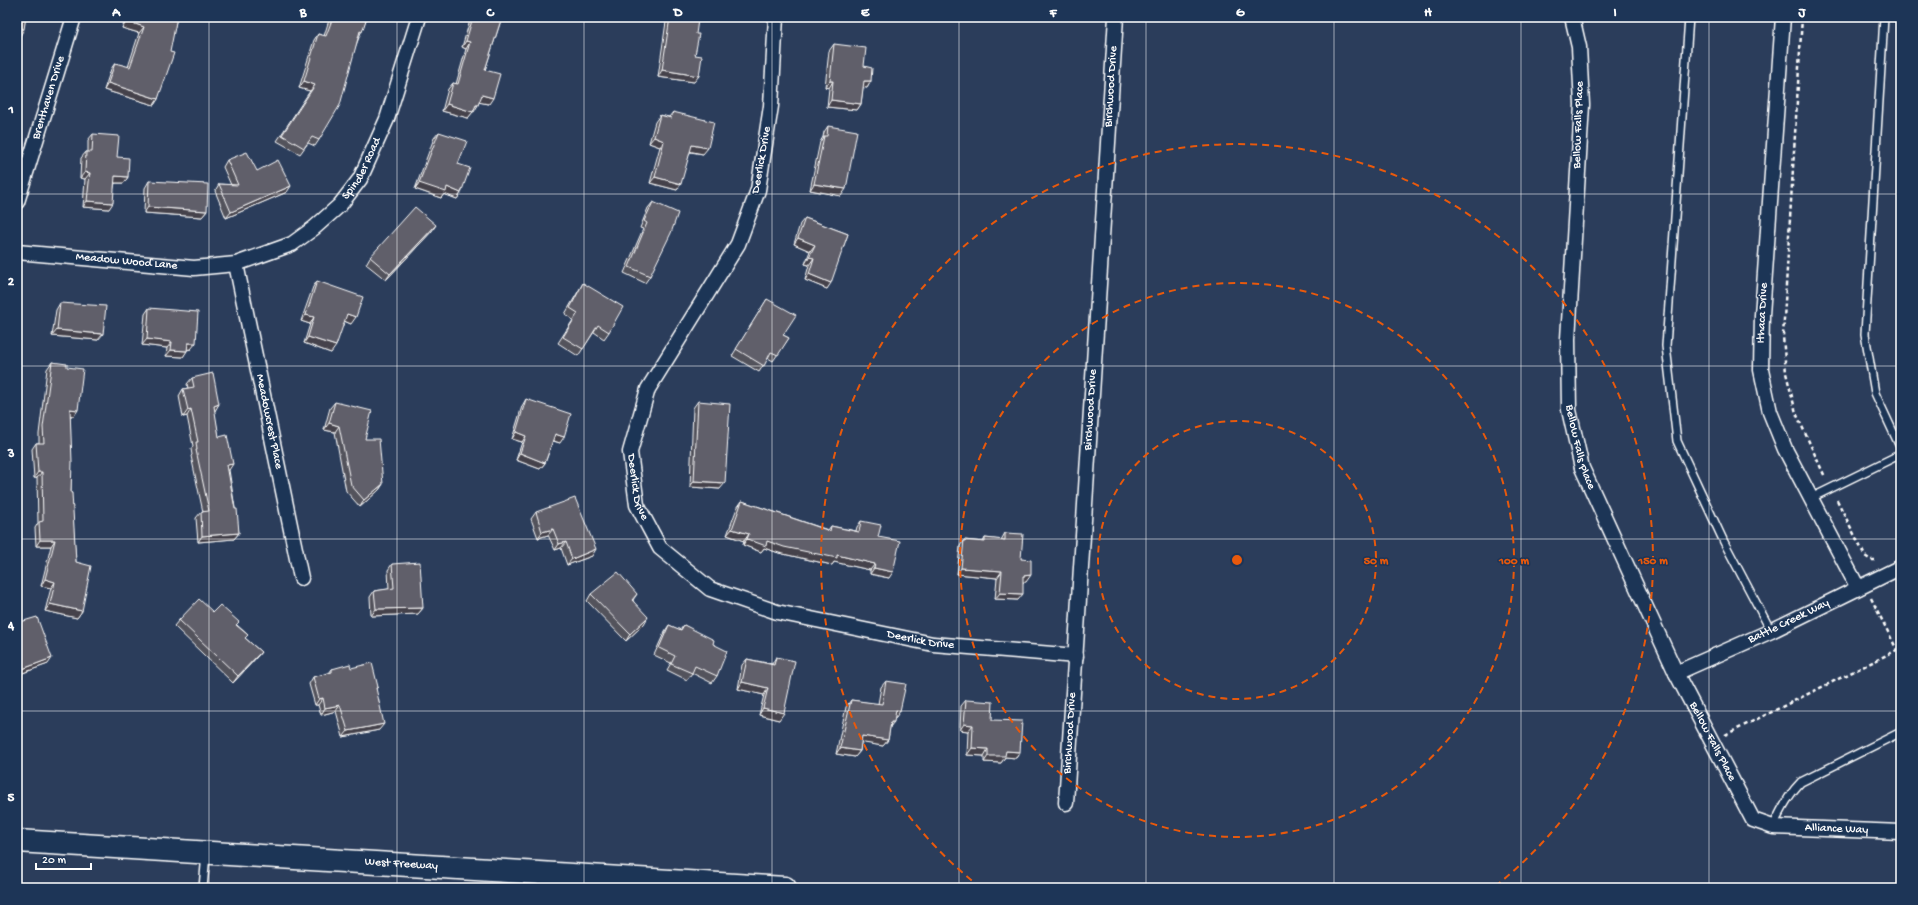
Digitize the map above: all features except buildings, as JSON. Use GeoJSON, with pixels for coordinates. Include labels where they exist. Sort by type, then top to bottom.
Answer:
{"type":"FeatureCollection","features":[{"type":"Feature","properties":{"kind":"highway","name":"West Freeway"},"geometry":{"type":"LineString","coordinates":[[17,841],[785,888]]}},
{"type":"Feature","properties":{"kind":"street","name":"Brenthaven Drive"},"geometry":{"type":"LineString","coordinates":[[17,202],[74,17]]}},
{"type":"Feature","properties":{"kind":"street","name":"Spindler Road"},"geometry":{"type":"LineString","coordinates":[[236,264],[292,244],[314,228],[340,205],[360,179],[388,119],[419,17]]}},
{"type":"Feature","properties":{"kind":"street","name":"Deerlick Drive"},"geometry":{"type":"LineString","coordinates":[[776,17],[771,106],[758,190],[738,244],[648,389],[630,452],[637,505],[660,548],[710,589],[777,612],[933,644],[1076,656]]}},
{"type":"Feature","properties":{"kind":"street","name":"Birchwood Drive"},"geometry":{"type":"LineString","coordinates":[[1066,804],[1116,17]]}},
{"type":"Feature","properties":{"kind":"street","name":"Bellow Falls Place"},"geometry":{"type":"LineString","coordinates":[[1572,17],[1579,47],[1582,105],[1568,339],[1569,410],[1582,468],[1676,673],[1753,820],[1772,827]]}},
{"type":"Feature","properties":{"kind":"street","name":"Ithaca Drive"},"geometry":{"type":"LineString","coordinates":[[1783,17],[1762,315],[1761,370],[1770,412],[1785,449],[1864,591]]}},
{"type":"Feature","properties":{"kind":"street","name":"Meadow Wood Lane"},"geometry":{"type":"LineString","coordinates":[[17,252],[194,268],[236,264]]}},
{"type":"Feature","properties":{"kind":"street","name":"Meadowcrest Place"},"geometry":{"type":"LineString","coordinates":[[236,264],[301,578]]}},
{"type":"Feature","properties":{"kind":"street","name":"Battle Creek Way"},"geometry":{"type":"LineString","coordinates":[[1676,673],[1864,591],[1901,567]]}},
{"type":"Feature","properties":{"kind":"street","name":"Alliance Way"},"geometry":{"type":"LineString","coordinates":[[1772,827],[1901,832]]}},
{"type":"Feature","properties":{"kind":"lane"},"geometry":{"type":"LineString","coordinates":[[1688,17],[1666,346],[1677,441],[1724,542],[1771,631]]}},
{"type":"Feature","properties":{"kind":"lane"},"geometry":{"type":"LineString","coordinates":[[1884,17],[1865,334],[1875,393],[1901,449]]}},
{"type":"Feature","properties":{"kind":"lane"},"geometry":{"type":"LineString","coordinates":[[1811,498],[1901,454]]}},
{"type":"Feature","properties":{"kind":"lane"},"geometry":{"type":"LineString","coordinates":[[1772,827],[1780,810],[1794,789],[1801,782],[1901,732]]}},
{"type":"Feature","properties":{"kind":"lane"},"geometry":{"type":"LineString","coordinates":[[203,888],[206,853]]}},
{"type":"Feature","properties":{"kind":"path"},"geometry":{"type":"LineString","coordinates":[[1802,17],[1783,336],[1786,373],[1796,413],[1831,489],[1865,556],[1870,560],[1882,557]]}},
{"type":"Feature","properties":{"kind":"path"},"geometry":{"type":"LineString","coordinates":[[1864,591],[1897,650]]}},
{"type":"Feature","properties":{"kind":"path"},"geometry":{"type":"LineString","coordinates":[[1720,738],[1901,648]]}}]}
